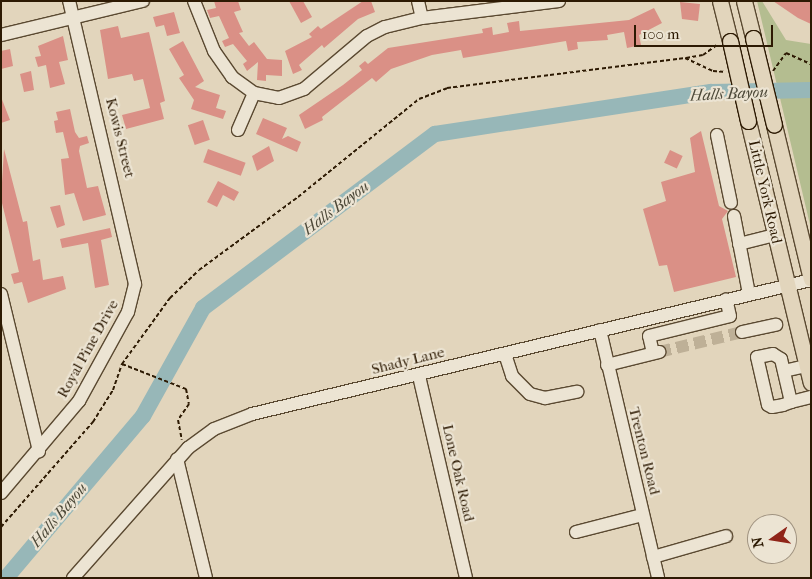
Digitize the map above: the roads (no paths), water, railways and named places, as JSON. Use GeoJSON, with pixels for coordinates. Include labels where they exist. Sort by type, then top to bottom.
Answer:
{"type":"FeatureCollection","features":[{"type":"Feature","properties":{"kind":"main road","name":"Little York Road"},"geometry":{"type":"LineString","coordinates":[[720,1],[726,42],[748,121],[811,383]]}},
{"type":"Feature","properties":{"kind":"main road","name":"Little York Road"},"geometry":{"type":"LineString","coordinates":[[744,1],[811,280]]}},
{"type":"Feature","properties":{"kind":"street","name":"Kowis Street"},"geometry":{"type":"LineString","coordinates":[[69,1],[136,284]]}},
{"type":"Feature","properties":{"kind":"street"},"geometry":{"type":"LineString","coordinates":[[1,36],[143,1]]}},
{"type":"Feature","properties":{"kind":"street"},"geometry":{"type":"LineString","coordinates":[[194,1],[203,29],[222,64],[254,93],[279,98],[297,93],[366,36],[385,27],[422,18],[559,1]]}},
{"type":"Feature","properties":{"kind":"street"},"geometry":{"type":"LineString","coordinates":[[418,1],[422,18]]}},
{"type":"Feature","properties":{"kind":"street"},"geometry":{"type":"LineString","coordinates":[[238,130],[254,93]]}},
{"type":"Feature","properties":{"kind":"street"},"geometry":{"type":"LineString","coordinates":[[717,135],[731,203]]}},
{"type":"Feature","properties":{"kind":"street"},"geometry":{"type":"LineString","coordinates":[[734,216],[749,294]]}},
{"type":"Feature","properties":{"kind":"street"},"geometry":{"type":"LineString","coordinates":[[739,244],[775,235]]}},
{"type":"Feature","properties":{"kind":"street","name":"Shady Lane"},"geometry":{"type":"LineString","coordinates":[[73,578],[188,448],[214,429],[252,414],[419,376],[726,299],[811,280]]}},
{"type":"Feature","properties":{"kind":"street","name":"Royal Pine Drive"},"geometry":{"type":"LineString","coordinates":[[1,493],[39,451],[93,379],[128,312],[136,284]]}},
{"type":"Feature","properties":{"kind":"street"},"geometry":{"type":"LineString","coordinates":[[1,294],[39,451]]}},
{"type":"Feature","properties":{"kind":"street"},"geometry":{"type":"LineString","coordinates":[[607,365],[656,353],[649,336],[730,316],[726,299]]}},
{"type":"Feature","properties":{"kind":"street"},"geometry":{"type":"LineString","coordinates":[[691,308],[695,325]]}},
{"type":"Feature","properties":{"kind":"street"},"geometry":{"type":"LineString","coordinates":[[742,332],[776,325]]}},
{"type":"Feature","properties":{"kind":"street","name":"Trenton Road"},"geometry":{"type":"LineString","coordinates":[[600,330],[658,578]]}},
{"type":"Feature","properties":{"kind":"street"},"geometry":{"type":"LineString","coordinates":[[505,354],[512,376],[530,394],[544,398],[577,392]]}},
{"type":"Feature","properties":{"kind":"street"},"geometry":{"type":"LineString","coordinates":[[791,402],[784,371],[777,355],[756,360],[768,405],[791,402],[811,397]]}},
{"type":"Feature","properties":{"kind":"street"},"geometry":{"type":"LineString","coordinates":[[784,371],[806,366]]}},
{"type":"Feature","properties":{"kind":"street","name":"Lone Oak Road"},"geometry":{"type":"LineString","coordinates":[[419,376],[466,578]]}},
{"type":"Feature","properties":{"kind":"street"},"geometry":{"type":"LineString","coordinates":[[177,460],[206,578]]}},
{"type":"Feature","properties":{"kind":"street"},"geometry":{"type":"LineString","coordinates":[[576,532],[642,515]]}},
{"type":"Feature","properties":{"kind":"street"},"geometry":{"type":"LineString","coordinates":[[653,557],[726,536]]}},
{"type":"Feature","properties":{"kind":"waterway","name":"Halls Bayou"},"geometry":{"type":"LineString","coordinates":[[6,578],[143,416],[203,308],[435,134],[711,92],[811,90]]}},
{"type":"Feature","properties":{"kind":"tunnel"},"geometry":{"type":"LineString","coordinates":[[659,352],[742,332]]}}]}
